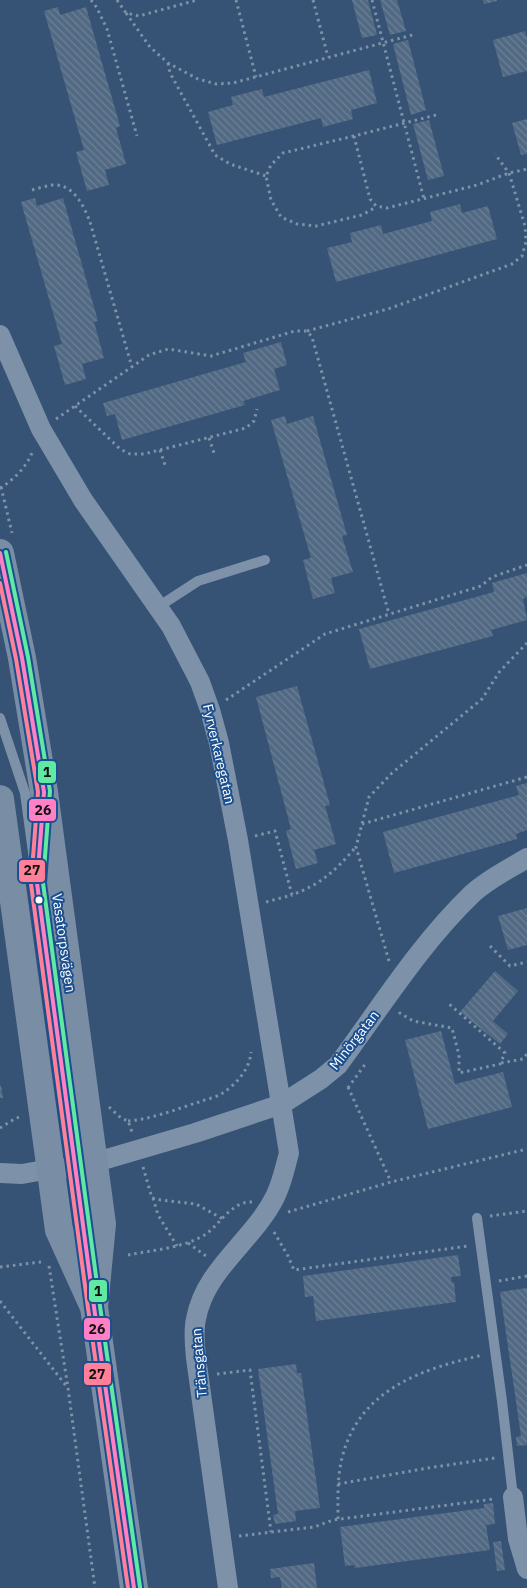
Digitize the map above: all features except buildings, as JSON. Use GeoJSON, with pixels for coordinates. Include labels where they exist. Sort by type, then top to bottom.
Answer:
{"type":"FeatureCollection","features":[{"type":"Feature","properties":{"kind":"main road","name":"Vasatorpsvägen"},"geometry":{"type":"LineString","coordinates":[[0,552],[9,636],[44,792],[73,1167],[59,1230],[94,1307]]}},
{"type":"Feature","properties":{"kind":"main road","name":"Vasatorpsvägen"},"geometry":{"type":"LineString","coordinates":[[0,799],[25,970],[73,1167],[102,1224],[94,1307],[131,1580]]}},
{"type":"Feature","properties":{"kind":"street","name":"Fyrverkaregatan"},"geometry":{"type":"LineString","coordinates":[[0,335],[43,432],[84,500],[177,637],[191,664],[210,710],[219,743],[238,840],[282,1104]]}},
{"type":"Feature","properties":{"kind":"street","name":"Minörgatan"},"geometry":{"type":"LineString","coordinates":[[0,1173],[28,1173],[73,1167],[137,1151],[282,1104],[321,1079],[338,1065],[430,940],[473,892],[527,858]]}},
{"type":"Feature","properties":{"kind":"street","name":"Tränsgatan"},"geometry":{"type":"LineString","coordinates":[[228,1588],[198,1376],[195,1336],[196,1320],[200,1303],[214,1276],[244,1242],[270,1205],[281,1182],[289,1153],[282,1104]]}},
{"type":"Feature","properties":{"kind":"street"},"geometry":{"type":"LineString","coordinates":[[513,1497],[518,1539],[527,1569]]}},
{"type":"Feature","properties":{"kind":"lane"},"geometry":{"type":"LineString","coordinates":[[158,607],[198,581],[266,560]]}},
{"type":"Feature","properties":{"kind":"lane"},"geometry":{"type":"LineString","coordinates":[[0,718],[25,793],[73,1167]]}},
{"type":"Feature","properties":{"kind":"lane"},"geometry":{"type":"LineString","coordinates":[[37,882],[44,792]]}},
{"type":"Feature","properties":{"kind":"lane"},"geometry":{"type":"LineString","coordinates":[[477,1218],[513,1497]]}},
{"type":"Feature","properties":{"kind":"path"},"geometry":{"type":"LineString","coordinates":[[91,0],[107,29],[137,136]]}},
{"type":"Feature","properties":{"kind":"path"},"geometry":{"type":"LineString","coordinates":[[116,0],[150,47],[168,62],[198,79],[216,84],[232,82],[416,34]]}},
{"type":"Feature","properties":{"kind":"path"},"geometry":{"type":"LineString","coordinates":[[126,13],[138,16],[197,0]]}},
{"type":"Feature","properties":{"kind":"path"},"geometry":{"type":"LineString","coordinates":[[236,0],[256,76]]}},
{"type":"Feature","properties":{"kind":"path"},"geometry":{"type":"LineString","coordinates":[[313,0],[328,58]]}},
{"type":"Feature","properties":{"kind":"path"},"geometry":{"type":"LineString","coordinates":[[372,0],[424,199]]}},
{"type":"Feature","properties":{"kind":"path"},"geometry":{"type":"LineString","coordinates":[[168,62],[170,73],[215,155],[230,164],[266,176]]}},
{"type":"Feature","properties":{"kind":"path"},"geometry":{"type":"LineString","coordinates":[[376,206],[362,215],[316,226],[297,224],[281,217],[271,200],[266,176],[271,165],[283,153],[436,115]]}},
{"type":"Feature","properties":{"kind":"path"},"geometry":{"type":"LineString","coordinates":[[354,136],[370,199],[376,206],[387,208],[424,199],[527,169]]}},
{"type":"Feature","properties":{"kind":"path"},"geometry":{"type":"LineString","coordinates":[[0,488],[7,484],[24,467],[32,454],[36,440],[43,432],[75,406],[149,355],[168,350],[211,356],[295,331],[307,331],[388,309],[512,264],[522,256],[526,242],[525,226],[509,173],[494,154]]}},
{"type":"Feature","properties":{"kind":"path"},"geometry":{"type":"LineString","coordinates":[[32,190],[54,185],[71,190],[83,204],[90,222],[132,367]]}},
{"type":"Feature","properties":{"kind":"path"},"geometry":{"type":"LineString","coordinates":[[307,331],[312,337],[389,614]]}},
{"type":"Feature","properties":{"kind":"path"},"geometry":{"type":"LineString","coordinates":[[75,406],[120,449],[130,454],[144,454],[246,428],[254,421],[258,409]]}},
{"type":"Feature","properties":{"kind":"path"},"geometry":{"type":"LineString","coordinates":[[209,438],[215,456]]}},
{"type":"Feature","properties":{"kind":"path"},"geometry":{"type":"LineString","coordinates":[[160,450],[166,468]]}},
{"type":"Feature","properties":{"kind":"path"},"geometry":{"type":"LineString","coordinates":[[210,710],[325,634],[481,586],[492,577],[527,565]]}},
{"type":"Feature","properties":{"kind":"path"},"geometry":{"type":"LineString","coordinates":[[249,907],[312,887],[337,868],[356,847],[369,797],[392,773],[482,699],[500,672],[527,643]]}},
{"type":"Feature","properties":{"kind":"path"},"geometry":{"type":"LineString","coordinates":[[362,824],[527,776]]}},
{"type":"Feature","properties":{"kind":"path"},"geometry":{"type":"LineString","coordinates":[[238,840],[275,831],[292,894]]}},
{"type":"Feature","properties":{"kind":"path"},"geometry":{"type":"LineString","coordinates":[[356,847],[388,958],[399,982]]}},
{"type":"Feature","properties":{"kind":"path"},"geometry":{"type":"LineString","coordinates":[[490,946],[510,966],[527,962]]}},
{"type":"Feature","properties":{"kind":"path"},"geometry":{"type":"LineString","coordinates":[[448,1003],[505,1053],[500,1064]]}},
{"type":"Feature","properties":{"kind":"path"},"geometry":{"type":"LineString","coordinates":[[395,1019],[400,1013],[413,1021],[452,1028],[460,1054],[460,1073],[523,1058],[527,1054]]}},
{"type":"Feature","properties":{"kind":"path"},"geometry":{"type":"LineString","coordinates":[[103,1106],[109,1107],[128,1121],[138,1120],[220,1095],[241,1078],[251,1058],[252,1050]]}},
{"type":"Feature","properties":{"kind":"path"},"geometry":{"type":"LineString","coordinates":[[348,1088],[371,1056]]}},
{"type":"Feature","properties":{"kind":"path"},"geometry":{"type":"LineString","coordinates":[[338,1065],[391,1182]]}},
{"type":"Feature","properties":{"kind":"path"},"geometry":{"type":"LineString","coordinates":[[0,1128],[16,1118],[26,1115]]}},
{"type":"Feature","properties":{"kind":"path"},"geometry":{"type":"LineString","coordinates":[[128,1121],[158,1215],[177,1246]]}},
{"type":"Feature","properties":{"kind":"path"},"geometry":{"type":"LineString","coordinates":[[128,1255],[188,1243],[205,1234],[236,1206],[244,1202],[250,1201],[270,1205],[283,1212],[289,1212],[391,1182],[527,1149]]}},
{"type":"Feature","properties":{"kind":"path"},"geometry":{"type":"LineString","coordinates":[[152,1198],[196,1204],[223,1219]]}},
{"type":"Feature","properties":{"kind":"path"},"geometry":{"type":"LineString","coordinates":[[477,1218],[527,1211]]}},
{"type":"Feature","properties":{"kind":"path"},"geometry":{"type":"LineString","coordinates":[[272,1227],[294,1270],[481,1244]]}},
{"type":"Feature","properties":{"kind":"path"},"geometry":{"type":"LineString","coordinates":[[188,1243],[211,1260]]}},
{"type":"Feature","properties":{"kind":"path"},"geometry":{"type":"LineString","coordinates":[[0,1267],[41,1262]]}},
{"type":"Feature","properties":{"kind":"path"},"geometry":{"type":"LineString","coordinates":[[486,1282],[527,1276]]}},
{"type":"Feature","properties":{"kind":"path"},"geometry":{"type":"LineString","coordinates":[[0,1301],[68,1388]]}},
{"type":"Feature","properties":{"kind":"path"},"geometry":{"type":"LineString","coordinates":[[338,1519],[338,1484],[342,1457],[354,1427],[369,1406],[390,1389],[412,1376],[454,1362],[495,1352]]}},
{"type":"Feature","properties":{"kind":"path"},"geometry":{"type":"LineString","coordinates":[[198,1376],[250,1370],[271,1532]]}},
{"type":"Feature","properties":{"kind":"path"},"geometry":{"type":"LineString","coordinates":[[338,1484],[508,1456]]}},
{"type":"Feature","properties":{"kind":"path"},"geometry":{"type":"LineString","coordinates":[[221,1538],[314,1527],[338,1519],[513,1497]]}},
{"type":"Feature","properties":{"kind":"transit line","name":"1"},"geometry":{"type":"LineString","coordinates":[[6,552],[28,657],[50,791],[43,883],[140,1587]]}},
{"type":"Feature","properties":{"kind":"transit line","name":"26"},"geometry":{"type":"LineString","coordinates":[[0,553],[22,658],[44,792],[37,883],[134,1588]]}},
{"type":"Feature","properties":{"kind":"transit line","name":"27"},"geometry":{"type":"LineString","coordinates":[[0,583],[16,659],[38,792],[31,884],[128,1588]]}}]}
